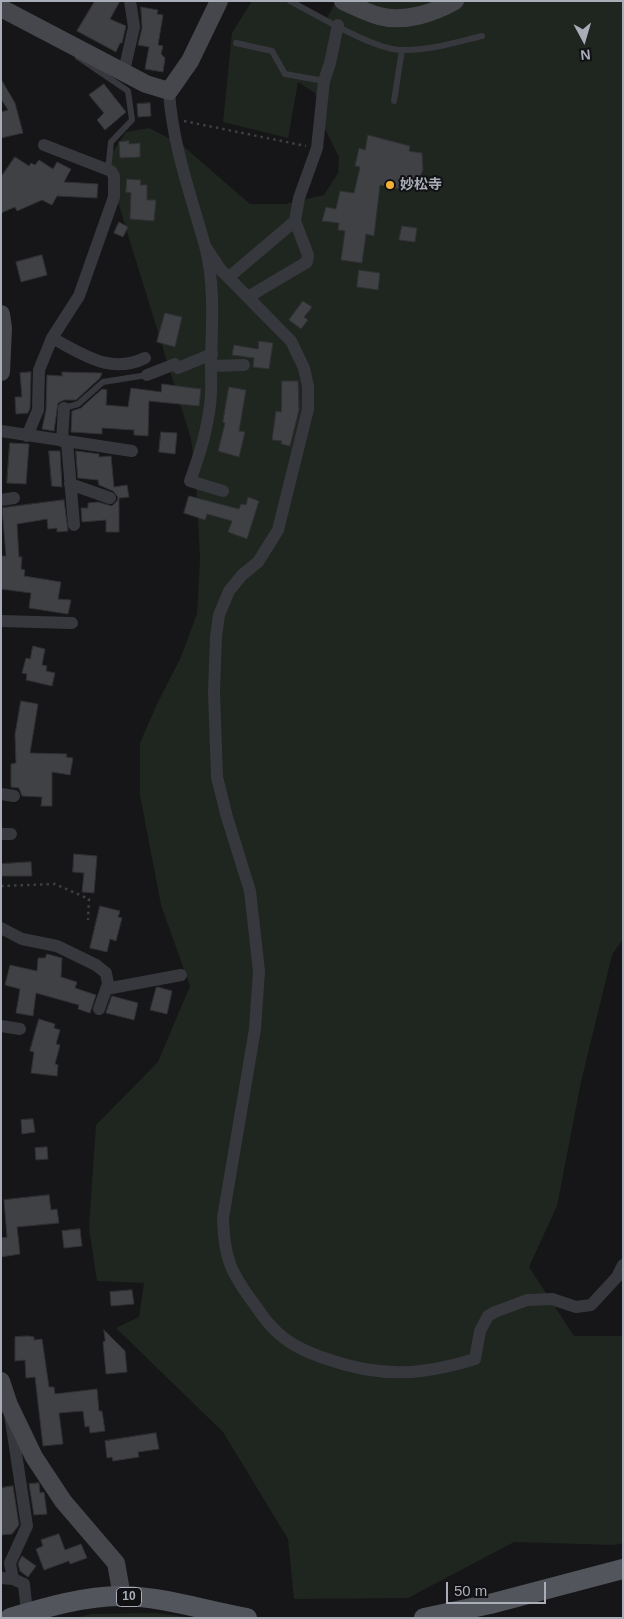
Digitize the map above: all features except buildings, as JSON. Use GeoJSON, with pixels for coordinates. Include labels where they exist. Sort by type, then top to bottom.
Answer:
{"type":"FeatureCollection","features":[{"type":"Feature","properties":{"kind":"main road"},"geometry":{"type":"LineString","coordinates":[[424,1618],[490,1604],[623,1569]]}},
{"type":"Feature","properties":{"kind":"main road","name":"10"},"geometry":{"type":"LineString","coordinates":[[19,1615],[74,1602],[122,1596],[167,1602],[247,1618]]}},
{"type":"Feature","properties":{"kind":"street"},"geometry":{"type":"LineString","coordinates":[[124,71],[134,27],[130,1]]}},
{"type":"Feature","properties":{"kind":"street"},"geometry":{"type":"LineString","coordinates":[[208,1],[208,25]]}},
{"type":"Feature","properties":{"kind":"street"},"geometry":{"type":"LineString","coordinates":[[219,1],[182,74],[169,91],[187,191],[205,246],[210,275],[211,404],[199,457],[190,482],[222,491]]}},
{"type":"Feature","properties":{"kind":"street"},"geometry":{"type":"LineString","coordinates":[[343,1],[380,16],[402,18],[423,14],[456,1]]}},
{"type":"Feature","properties":{"kind":"street"},"geometry":{"type":"LineString","coordinates":[[1,8],[146,84],[169,91]]}},
{"type":"Feature","properties":{"kind":"street"},"geometry":{"type":"LineString","coordinates":[[248,297],[307,262],[308,255],[295,221],[299,198],[317,148],[324,81],[338,25]]}},
{"type":"Feature","properties":{"kind":"street"},"geometry":{"type":"LineString","coordinates":[[27,436],[38,410],[39,370],[52,338],[79,296],[114,197],[114,176],[108,170],[44,145]]}},
{"type":"Feature","properties":{"kind":"street"},"geometry":{"type":"LineString","coordinates":[[229,277],[295,221]]}},
{"type":"Feature","properties":{"kind":"street"},"geometry":{"type":"LineString","coordinates":[[205,246],[229,277],[291,341],[304,368],[308,386],[308,409],[278,530],[258,562],[242,575],[229,591],[219,615],[216,638],[214,692],[217,777],[226,817],[250,891],[259,971],[255,1029],[223,1218],[224,1246],[228,1262],[239,1283],[271,1326],[286,1340],[306,1353],[354,1369],[402,1374],[445,1368],[475,1359],[480,1331],[488,1316],[527,1300],[552,1299],[576,1307],[591,1305],[617,1277],[623,1265]]}},
{"type":"Feature","properties":{"kind":"street"},"geometry":{"type":"LineString","coordinates":[[1,314],[3,328],[1,372]]}},
{"type":"Feature","properties":{"kind":"street"},"geometry":{"type":"LineString","coordinates":[[52,338],[112,366],[123,366],[144,358]]}},
{"type":"Feature","properties":{"kind":"street"},"geometry":{"type":"LineString","coordinates":[[147,375],[175,364],[178,368],[212,360],[244,365]]}},
{"type":"Feature","properties":{"kind":"street"},"geometry":{"type":"LineString","coordinates":[[64,408],[65,441],[74,525]]}},
{"type":"Feature","properties":{"kind":"street"},"geometry":{"type":"LineString","coordinates":[[1,431],[132,451]]}},
{"type":"Feature","properties":{"kind":"street"},"geometry":{"type":"LineString","coordinates":[[70,484],[110,498]]}},
{"type":"Feature","properties":{"kind":"street"},"geometry":{"type":"LineString","coordinates":[[1,500],[14,498]]}},
{"type":"Feature","properties":{"kind":"street"},"geometry":{"type":"LineString","coordinates":[[1,621],[72,623]]}},
{"type":"Feature","properties":{"kind":"street"},"geometry":{"type":"LineString","coordinates":[[1,928],[22,939],[57,946],[96,965],[106,973],[106,989],[99,1009]]}},
{"type":"Feature","properties":{"kind":"street"},"geometry":{"type":"LineString","coordinates":[[106,989],[181,975]]}},
{"type":"Feature","properties":{"kind":"street"},"geometry":{"type":"LineString","coordinates":[[1,1026],[20,1029]]}},
{"type":"Feature","properties":{"kind":"street"},"geometry":{"type":"LineString","coordinates":[[1,1381],[9,1404],[34,1457],[63,1501],[116,1564],[122,1596]]}},
{"type":"Feature","properties":{"kind":"street"},"geometry":{"type":"LineString","coordinates":[[9,1404],[27,1526],[10,1563],[7,1579],[24,1584],[19,1615]]}},
{"type":"Feature","properties":{"kind":"lane"},"geometry":{"type":"LineString","coordinates":[[290,1],[372,41],[402,50],[444,45],[482,36]]}},
{"type":"Feature","properties":{"kind":"lane"},"geometry":{"type":"LineString","coordinates":[[236,43],[272,52],[285,74],[324,81]]}},
{"type":"Feature","properties":{"kind":"lane"},"geometry":{"type":"LineString","coordinates":[[84,50],[78,57],[128,91],[132,120],[111,142],[108,170]]}},
{"type":"Feature","properties":{"kind":"lane"},"geometry":{"type":"LineString","coordinates":[[394,101],[402,50]]}},
{"type":"Feature","properties":{"kind":"lane"},"geometry":{"type":"LineString","coordinates":[[64,408],[78,404],[103,382],[147,375]]}},
{"type":"Feature","properties":{"kind":"path"},"geometry":{"type":"LineString","coordinates":[[175,119],[317,148]]}},
{"type":"Feature","properties":{"kind":"path"},"geometry":{"type":"LineString","coordinates":[[1,886],[61,885],[89,899],[88,920]]}},
{"type":"Feature","properties":{"kind":"shaded area"},"geometry":{"type":"Polygon","coordinates":[[[252,1],[288,1],[326,20],[336,1],[623,1],[623,939],[612,955],[581,1082],[557,1206],[529,1267],[574,1336],[623,1336],[623,1543],[615,1545],[514,1542],[408,1598],[294,1599],[288,1539],[223,1432],[116,1328],[139,1317],[144,1283],[97,1281],[89,1228],[96,1125],[158,1062],[190,986],[161,905],[140,795],[140,743],[180,659],[197,614],[200,559],[196,479],[191,439],[108,170],[112,153],[126,132],[149,128],[182,145],[250,204],[285,204],[324,195],[338,173],[339,157],[325,129],[315,93],[298,82],[288,138],[223,122],[232,33],[252,1]]]}},
{"type":"Feature","properties":{"kind":"shaded area"},"geometry":{"type":"Polygon","coordinates":[[[156,1613],[194,1618],[75,1618],[91,1614],[156,1613]]]}},
{"type":"Feature","properties":{"kind":"place","name":"妙松寺"},"geometry":{"type":"Point","coordinates":[390,185]}}]}
